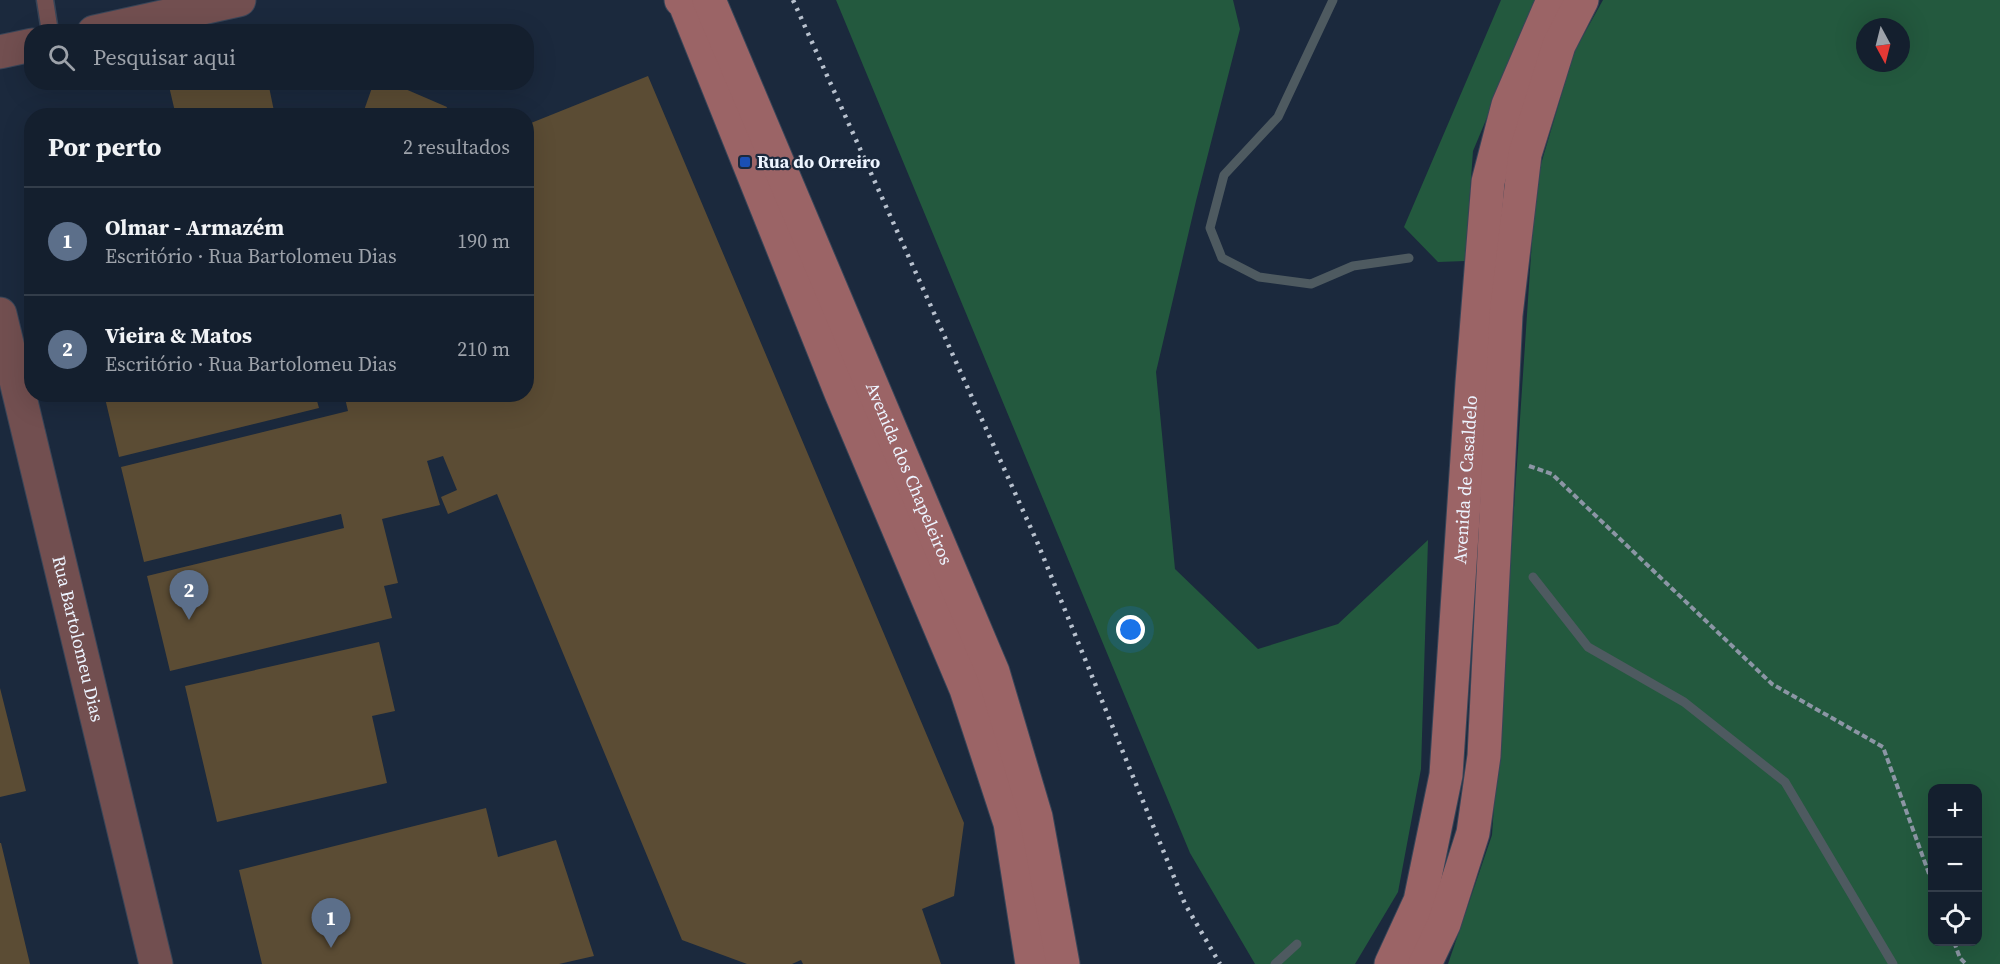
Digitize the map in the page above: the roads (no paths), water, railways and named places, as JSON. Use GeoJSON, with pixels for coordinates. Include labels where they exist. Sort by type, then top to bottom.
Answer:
{"type":"FeatureCollection","features":[{"type":"Feature","properties":{"kind":"street"},"geometry":{"type":"LineString","coordinates":[[130,24],[239,0]]}},
{"type":"Feature","properties":{"kind":"street","name":"Avenida dos Chapeleiros"},"geometry":{"type":"LineString","coordinates":[[681,0],[685,4],[845,402],[966,689],[1010,823],[1032,964]]}},
{"type":"Feature","properties":{"kind":"street","name":"Avenida dos Chapeleiros"},"geometry":{"type":"LineString","coordinates":[[709,0],[993,672],[1035,817],[1063,964]]}},
{"type":"Feature","properties":{"kind":"street","name":"Avenida de Casaldelo"},"geometry":{"type":"LineString","coordinates":[[1391,964],[1420,901],[1446,775],[1488,182],[1508,105],[1553,0]]}},
{"type":"Feature","properties":{"kind":"street","name":"Avenida de Casaldelo"},"geometry":{"type":"LineString","coordinates":[[1425,964],[1444,924],[1473,833],[1484,756],[1506,315],[1525,154],[1559,45],[1582,0]]}},
{"type":"Feature","properties":{"kind":"street"},"geometry":{"type":"LineString","coordinates":[[0,52],[24,47]]}},
{"type":"Feature","properties":{"kind":"street","name":"Rua Bartolomeu Dias"},"geometry":{"type":"LineString","coordinates":[[0,314],[156,964]]}},
{"type":"Feature","properties":{"kind":"lane"},"geometry":{"type":"LineString","coordinates":[[45,0],[49,24]]}},
{"type":"Feature","properties":{"kind":"waterway"},"geometry":{"type":"LineString","coordinates":[[1333,0],[1278,117],[1224,175],[1210,228],[1222,258],[1259,277],[1311,284],[1353,266],[1409,258]]}},
{"type":"Feature","properties":{"kind":"waterway"},"geometry":{"type":"LineString","coordinates":[[1533,577],[1588,647],[1684,702],[1785,782],[1893,964]]}},
{"type":"Feature","properties":{"kind":"waterway"},"geometry":{"type":"LineString","coordinates":[[1275,964],[1297,944]]}},
{"type":"Feature","properties":{"kind":"railway"},"geometry":{"type":"LineString","coordinates":[[793,0],[1038,544],[1185,904],[1220,964]]}},
{"type":"Feature","properties":{"kind":"place","name":"Rua do Orreiro"},"geometry":{"type":"Point","coordinates":[745,162]}},
{"type":"Feature","properties":{"kind":"place","name":"Vieira & Matos"},"geometry":{"type":"Point","coordinates":[189,620]}},
{"type":"Feature","properties":{"kind":"place","name":"Olmar - Armazém"},"geometry":{"type":"Point","coordinates":[331,948]}}]}
